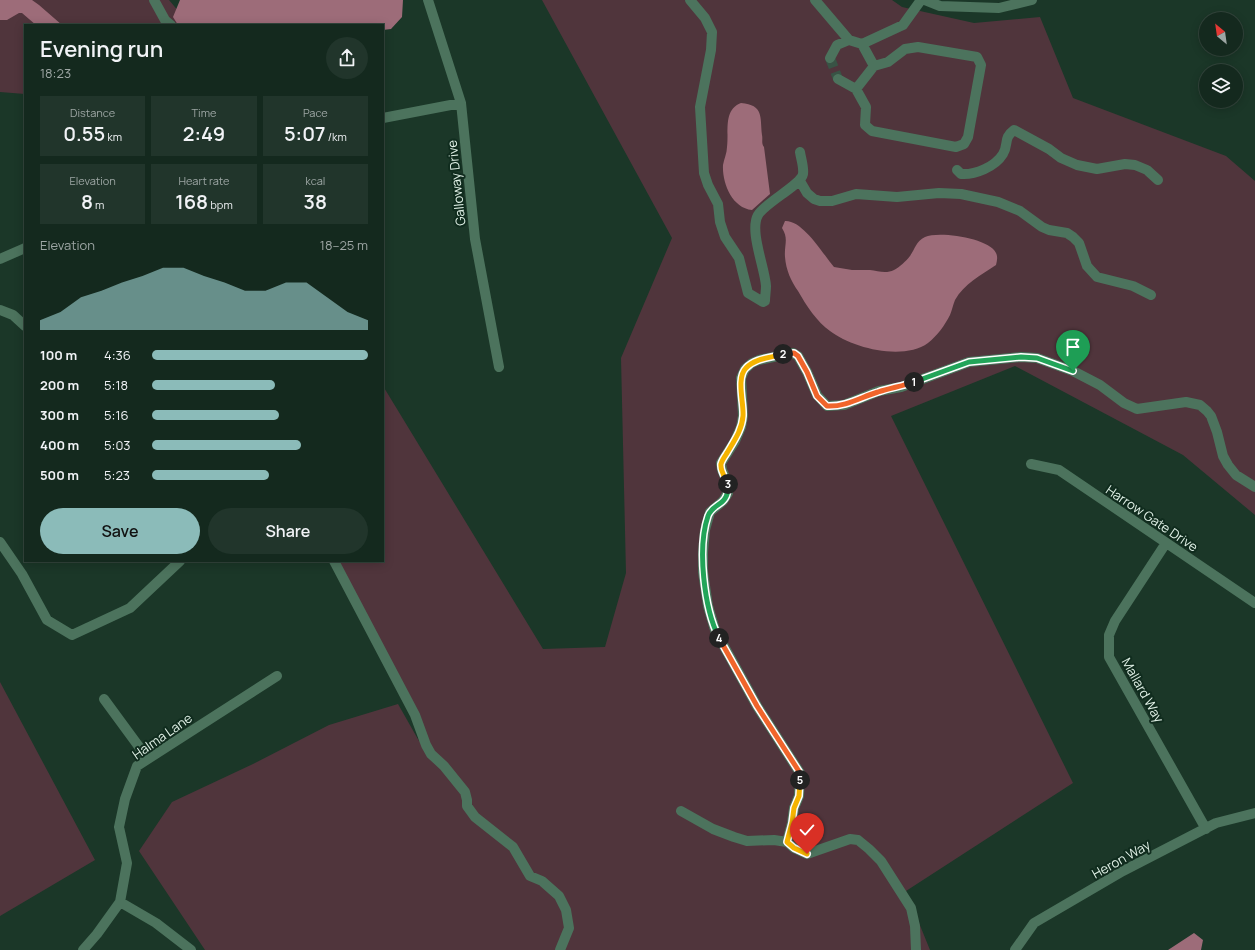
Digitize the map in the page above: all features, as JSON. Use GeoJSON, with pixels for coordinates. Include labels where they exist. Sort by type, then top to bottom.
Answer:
{"type":"FeatureCollection","features":[{"type":"Feature","properties":{"kind":"street"},"geometry":{"type":"LineString","coordinates":[[154,0],[165,20],[171,24]]}},
{"type":"Feature","properties":{"kind":"street","name":"Galloway Drive"},"geometry":{"type":"LineString","coordinates":[[428,0],[461,103],[475,239],[499,367]]}},
{"type":"Feature","properties":{"kind":"street"},"geometry":{"type":"LineString","coordinates":[[690,0],[705,18],[712,32],[711,50],[700,107],[704,173],[708,185],[718,204],[720,222],[725,237],[739,258],[748,293],[763,302],[765,301],[766,286],[756,232],[758,216],[772,201],[800,180],[803,173],[800,152]]}},
{"type":"Feature","properties":{"kind":"street"},"geometry":{"type":"LineString","coordinates":[[815,0],[849,40],[862,44],[903,25],[921,0]]}},
{"type":"Feature","properties":{"kind":"street"},"geometry":{"type":"LineString","coordinates":[[925,0],[940,6],[999,8],[1032,0]]}},
{"type":"Feature","properties":{"kind":"street"},"geometry":{"type":"LineString","coordinates":[[830,58],[838,45],[849,40]]}},
{"type":"Feature","properties":{"kind":"street"},"geometry":{"type":"LineString","coordinates":[[862,44],[874,66]]}},
{"type":"Feature","properties":{"kind":"street"},"geometry":{"type":"LineString","coordinates":[[838,79],[856,89],[866,107],[865,124],[872,131],[956,147],[964,144],[968,137],[981,65],[977,56],[918,46],[905,49],[888,62],[874,66],[856,89]]}},
{"type":"Feature","properties":{"kind":"street"},"geometry":{"type":"LineString","coordinates":[[384,118],[461,103]]}},
{"type":"Feature","properties":{"kind":"street"},"geometry":{"type":"LineString","coordinates":[[957,170],[961,174],[972,174],[987,168],[998,161],[1003,154],[1009,134],[1014,130],[1049,149],[1061,158],[1077,165],[1097,169],[1125,164],[1135,165],[1147,170],[1158,180]]}},
{"type":"Feature","properties":{"kind":"street"},"geometry":{"type":"LineString","coordinates":[[800,180],[807,193],[814,199],[820,201],[832,201],[856,194],[897,197],[939,193],[961,194],[998,202],[1020,211],[1042,227],[1073,237],[1080,243],[1087,266],[1097,277],[1132,286],[1151,294]]}},
{"type":"Feature","properties":{"kind":"street"},"geometry":{"type":"LineString","coordinates":[[0,259],[24,248]]}},
{"type":"Feature","properties":{"kind":"street"},"geometry":{"type":"LineString","coordinates":[[0,310],[13,315],[24,325]]}},
{"type":"Feature","properties":{"kind":"street"},"geometry":{"type":"LineString","coordinates":[[787,842],[794,808],[799,796],[800,773],[757,706],[715,630],[708,606],[703,572],[703,552],[708,517],[710,512],[728,493],[728,484],[722,470],[721,463],[735,441],[741,427],[743,416],[741,378],[745,369],[752,363],[783,354],[794,353],[798,356],[807,372],[817,396],[827,406],[832,406],[844,405],[879,391],[901,387],[969,362],[1021,357],[1037,358],[1073,371],[1100,385],[1124,403],[1137,409],[1176,402],[1186,402],[1200,405],[1211,416],[1228,465],[1236,475],[1255,487]]}},
{"type":"Feature","properties":{"kind":"street","name":"Harrow Gate Drive"},"geometry":{"type":"LineString","coordinates":[[1031,464],[1058,470],[1255,603]]}},
{"type":"Feature","properties":{"kind":"street"},"geometry":{"type":"LineString","coordinates":[[0,542],[22,574],[47,620],[72,635],[130,608],[179,562]]}},
{"type":"Feature","properties":{"kind":"street","name":"Mallard Way"},"geometry":{"type":"LineString","coordinates":[[1166,543],[1115,621],[1109,635],[1109,657],[1206,828]]}},
{"type":"Feature","properties":{"kind":"street"},"geometry":{"type":"LineString","coordinates":[[335,562],[415,715],[426,745],[431,754],[444,766],[465,792],[467,806],[475,817],[513,847],[530,876],[542,880],[559,896],[566,910],[569,928],[560,950]]}},
{"type":"Feature","properties":{"kind":"street","name":"Halma Lane"},"geometry":{"type":"LineString","coordinates":[[120,902],[127,863],[119,827],[125,799],[138,766],[277,676]]}},
{"type":"Feature","properties":{"kind":"street"},"geometry":{"type":"LineString","coordinates":[[104,699],[148,759]]}},
{"type":"Feature","properties":{"kind":"street"},"geometry":{"type":"LineString","coordinates":[[681,811],[713,829],[747,841],[767,840],[787,842],[794,848],[807,854],[850,840],[858,840],[882,861],[911,908],[916,926],[916,950]]}},
{"type":"Feature","properties":{"kind":"street","name":"Heron Way"},"geometry":{"type":"LineString","coordinates":[[1015,950],[1034,923],[1123,871],[1216,823],[1255,813]]}},
{"type":"Feature","properties":{"kind":"street"},"geometry":{"type":"LineString","coordinates":[[83,950],[97,934],[120,902],[156,923],[191,950]]}},
{"type":"Feature","properties":{"kind":"shaded area"},"geometry":{"type":"Polygon","coordinates":[[[0,0],[169,0],[189,24],[24,24],[24,94],[0,92],[0,0]]]}},
{"type":"Feature","properties":{"kind":"shaded area"},"geometry":{"type":"Polygon","coordinates":[[[0,0],[32,0],[61,24],[35,24],[22,13],[19,13],[7,20],[0,20],[0,0]]]}},
{"type":"Feature","properties":{"kind":"shaded area"},"geometry":{"type":"Polygon","coordinates":[[[180,0],[403,0],[402,17],[391,29],[384,30],[384,24],[177,24],[173,17],[180,0]]]}},
{"type":"Feature","properties":{"kind":"shaded area"},"geometry":{"type":"Polygon","coordinates":[[[542,0],[892,0],[902,7],[974,23],[1040,17],[1073,98],[1226,156],[1255,181],[1255,515],[1183,455],[1015,366],[891,416],[1073,783],[906,891],[930,950],[205,950],[139,851],[172,802],[253,764],[329,725],[398,704],[419,741],[415,722],[332,562],[384,562],[384,388],[543,649],[605,647],[626,573],[621,358],[672,238],[542,0]]]}},
{"type":"Feature","properties":{"kind":"shaded area"},"geometry":{"type":"Polygon","coordinates":[[[741,103],[754,106],[761,117],[762,143],[764,147],[770,194],[752,210],[739,205],[734,200],[726,187],[723,172],[727,149],[729,116],[735,106],[741,103]]]}},
{"type":"Feature","properties":{"kind":"shaded area"},"geometry":{"type":"Polygon","coordinates":[[[785,221],[792,222],[806,232],[834,267],[852,270],[891,271],[907,260],[922,239],[932,235],[952,235],[984,243],[992,248],[996,253],[997,262],[996,265],[973,280],[963,289],[955,300],[946,323],[938,334],[928,343],[918,348],[905,351],[892,352],[878,350],[851,343],[840,337],[825,327],[812,313],[789,275],[785,257],[786,239],[782,228],[785,221]]]}},
{"type":"Feature","properties":{"kind":"shaded area"},"geometry":{"type":"Polygon","coordinates":[[[0,682],[95,860],[0,916],[0,682]]]}},
{"type":"Feature","properties":{"kind":"shaded area"},"geometry":{"type":"Polygon","coordinates":[[[1194,933],[1203,940],[1201,950],[1168,950],[1194,933]]]}},
{"type":"Feature","properties":{"kind":"tunnel"},"geometry":{"type":"LineString","coordinates":[[830,58],[838,79]]}},
{"type":"Feature","properties":{"kind":"route"},"geometry":{"type":"LineString","coordinates":[[807,854],[794,848],[787,842],[794,808],[799,796],[800,773],[757,706],[720,641],[712,623],[705,588],[703,552],[705,530],[710,512],[726,498],[728,493],[728,484],[722,470],[721,463],[735,441],[741,427],[743,416],[741,378],[745,369],[752,363],[759,360],[794,353],[798,356],[807,372],[817,396],[827,406],[844,405],[879,391],[901,387],[969,362],[1021,357],[1037,358],[1073,371]]}}]}
